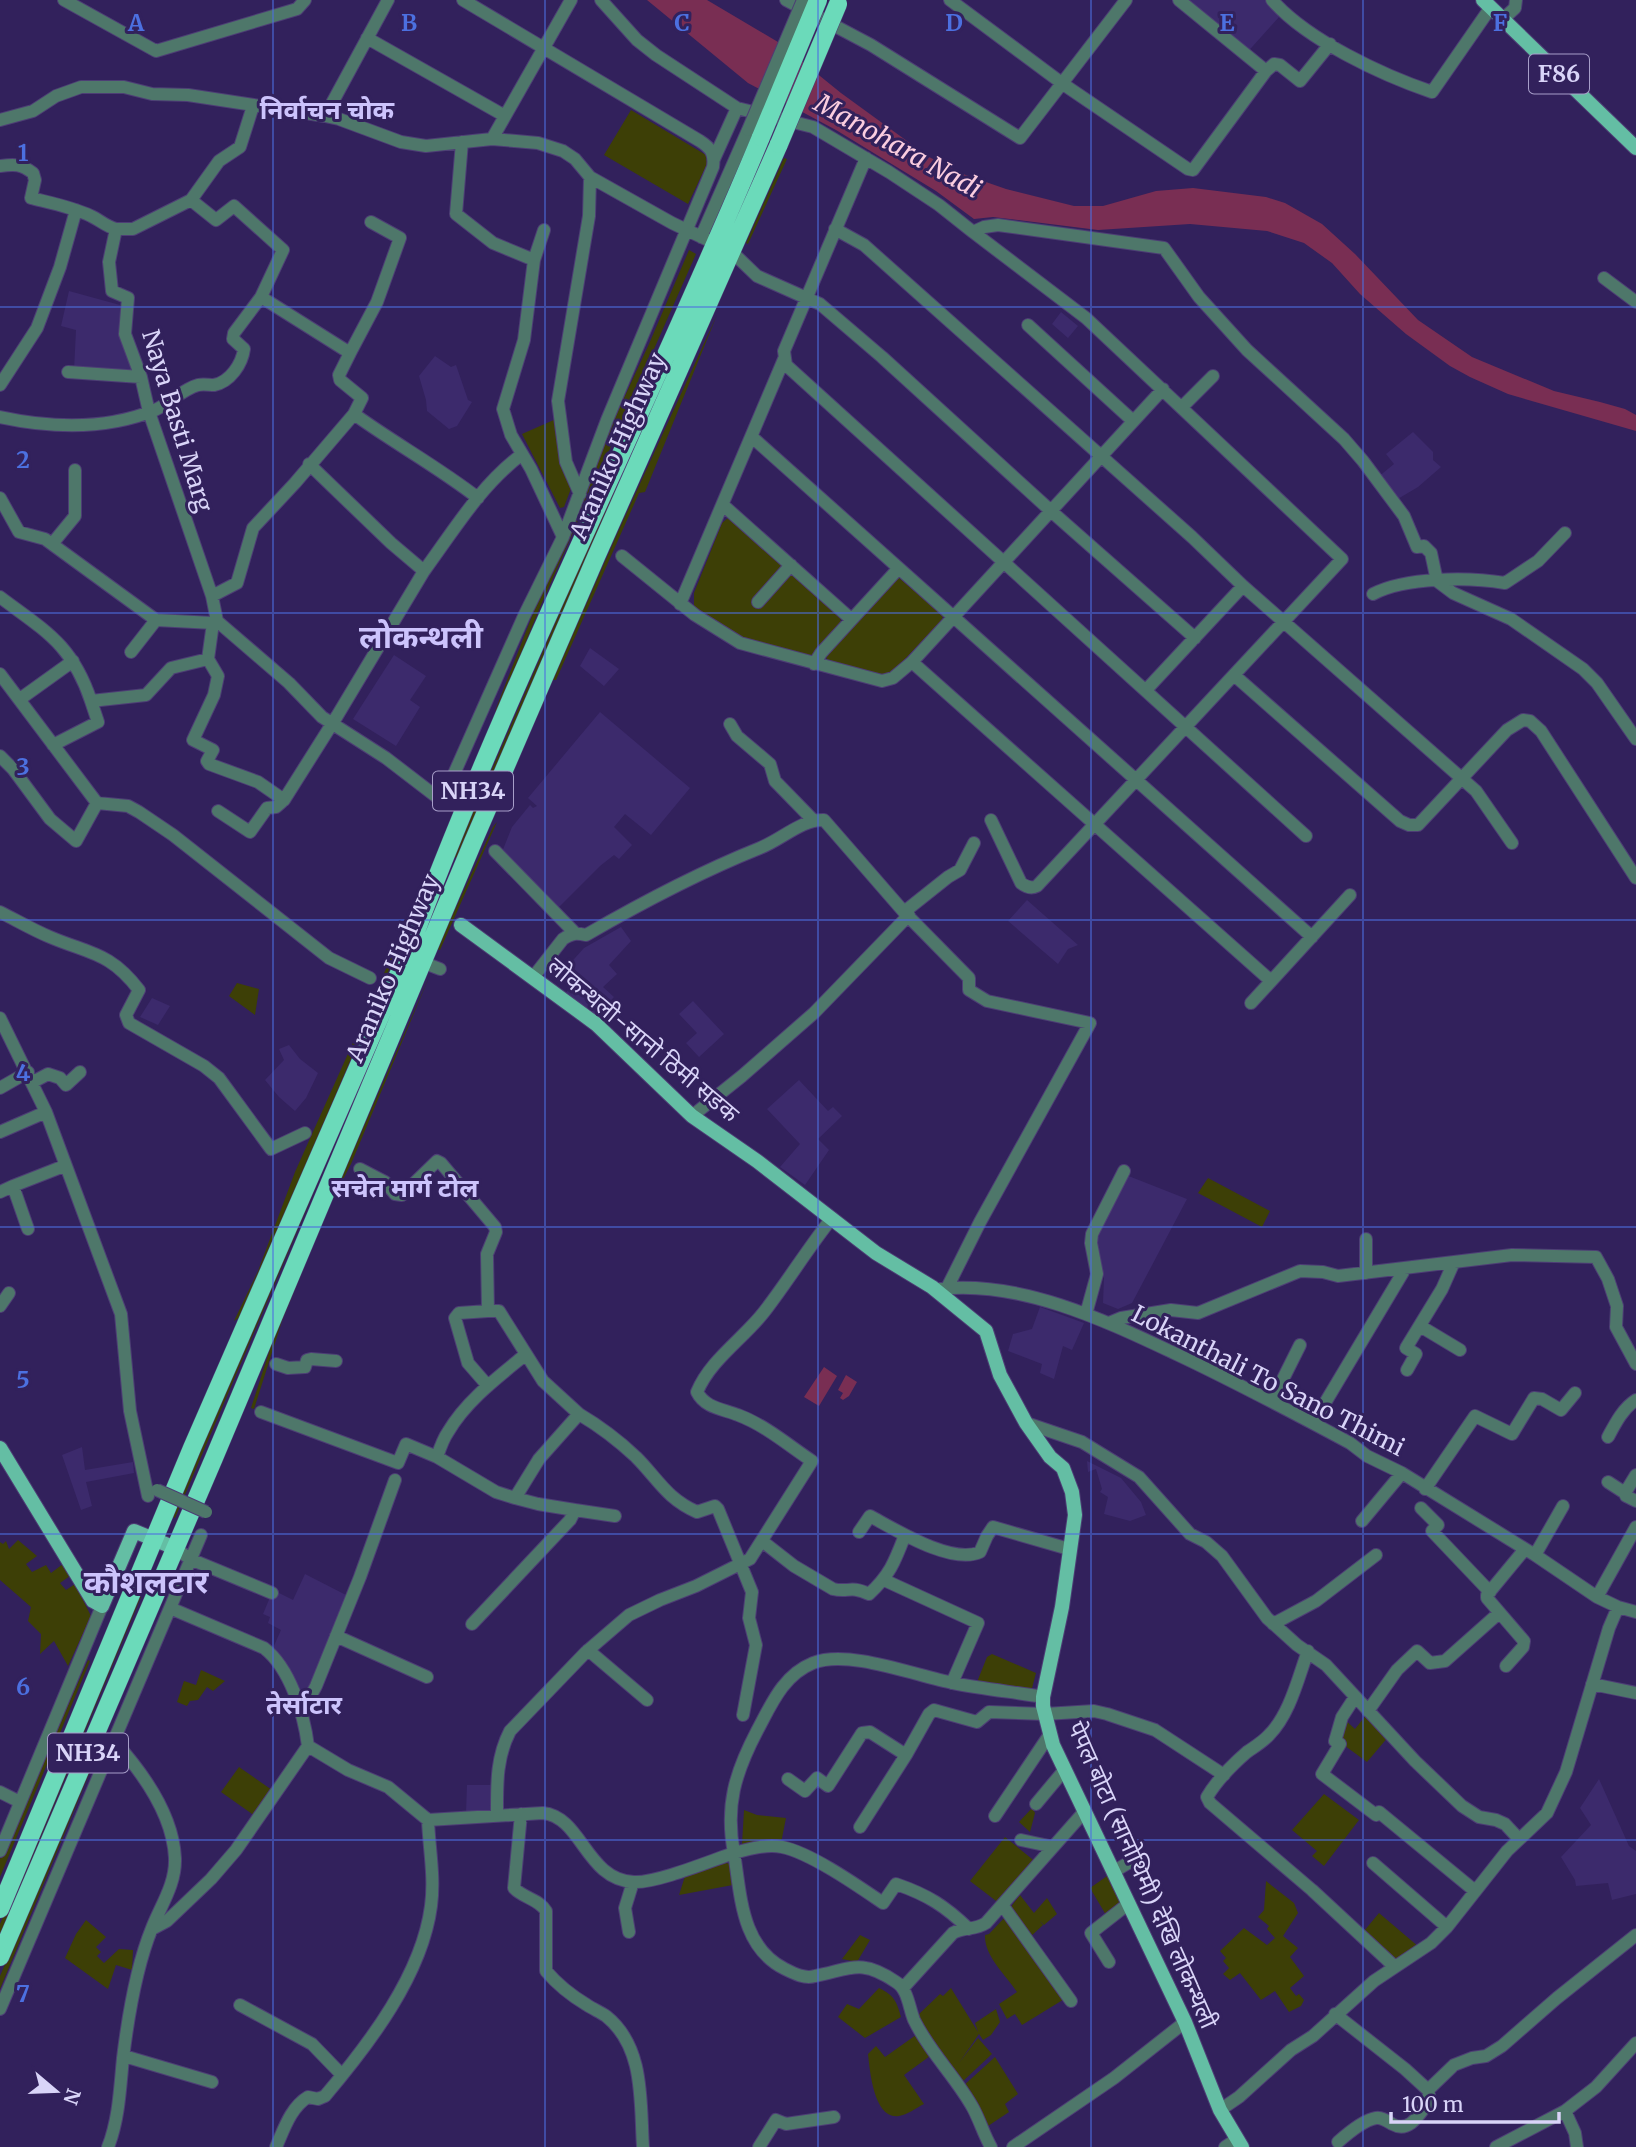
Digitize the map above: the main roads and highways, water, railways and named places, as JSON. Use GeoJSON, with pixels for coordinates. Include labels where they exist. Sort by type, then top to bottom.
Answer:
{"type":"FeatureCollection","features":[{"type":"Feature","properties":{"kind":"highway","name":"Araniko Highway"},"geometry":{"type":"LineString","coordinates":[[0,1909],[192,1448],[596,557],[716,244],[754,133],[818,0]]}},
{"type":"Feature","properties":{"kind":"highway","name":"Araniko Highway"},"geometry":{"type":"LineString","coordinates":[[716,244],[779,144],[839,2]]}},
{"type":"Feature","properties":{"kind":"highway","name":"Araniko Highway"},"geometry":{"type":"LineString","coordinates":[[0,1957],[174,1548],[415,956]]}},
{"type":"Feature","properties":{"kind":"main road","name":"F86"},"geometry":{"type":"LineString","coordinates":[[1487,4],[1636,148]]}},
{"type":"Feature","properties":{"kind":"main road","name":"लोकन्थली-सानो ठिमी सडक"},"geometry":{"type":"LineString","coordinates":[[461,925],[596,1024],[692,1116],[757,1161],[876,1253],[940,1288]]}},
{"type":"Feature","properties":{"kind":"main road","name":"पेपल बोटा (सानोथिमी) देखि लोकन्थली"},"geometry":{"type":"LineString","coordinates":[[940,1288],[986,1331],[1000,1375],[1026,1423],[1050,1457],[1063,1468],[1072,1492],[1074,1515],[1058,1632],[1043,1697],[1045,1714],[1065,1772],[1185,2022],[1235,2144]]}},
{"type":"Feature","properties":{"kind":"main road"},"geometry":{"type":"LineString","coordinates":[[0,1448],[93,1601],[102,1606],[134,1531],[174,1548]]}},
{"type":"Feature","properties":{"kind":"water","name":"Manohara Nadi"},"geometry":{"type":"Polygon","coordinates":[[[647,0],[707,0],[778,42],[841,93],[929,157],[963,174],[1006,189],[1074,206],[1103,206],[1156,191],[1193,188],[1266,197],[1285,203],[1322,224],[1355,254],[1418,320],[1472,357],[1554,391],[1625,409],[1636,415],[1636,431],[1508,394],[1470,377],[1406,334],[1360,294],[1332,263],[1304,243],[1267,231],[1190,224],[1098,230],[993,217],[974,219],[936,191],[836,130],[748,83],[647,0]]]}},
{"type":"Feature","properties":{"kind":"water"},"geometry":{"type":"Polygon","coordinates":[[[824,1367],[837,1376],[819,1406],[804,1397],[824,1367]]]}},
{"type":"Feature","properties":{"kind":"water"},"geometry":{"type":"Polygon","coordinates":[[[846,1375],[857,1382],[849,1396],[843,1400],[840,1398],[843,1393],[838,1390],[846,1375]]]}},
{"type":"Feature","properties":{"kind":"district","name":"निर्वाचन चोक"},"geometry":{"type":"Point","coordinates":[327,110]}},
{"type":"Feature","properties":{"kind":"district","name":"लोकन्थली"},"geometry":{"type":"Point","coordinates":[421,637]}},
{"type":"Feature","properties":{"kind":"district","name":"सचेत मार्ग टोल"},"geometry":{"type":"Point","coordinates":[405,1188]}},
{"type":"Feature","properties":{"kind":"district","name":"कौशलटार"},"geometry":{"type":"Point","coordinates":[146,1582]}},
{"type":"Feature","properties":{"kind":"district","name":"तेर्साटार"},"geometry":{"type":"Point","coordinates":[304,1705]}}]}
